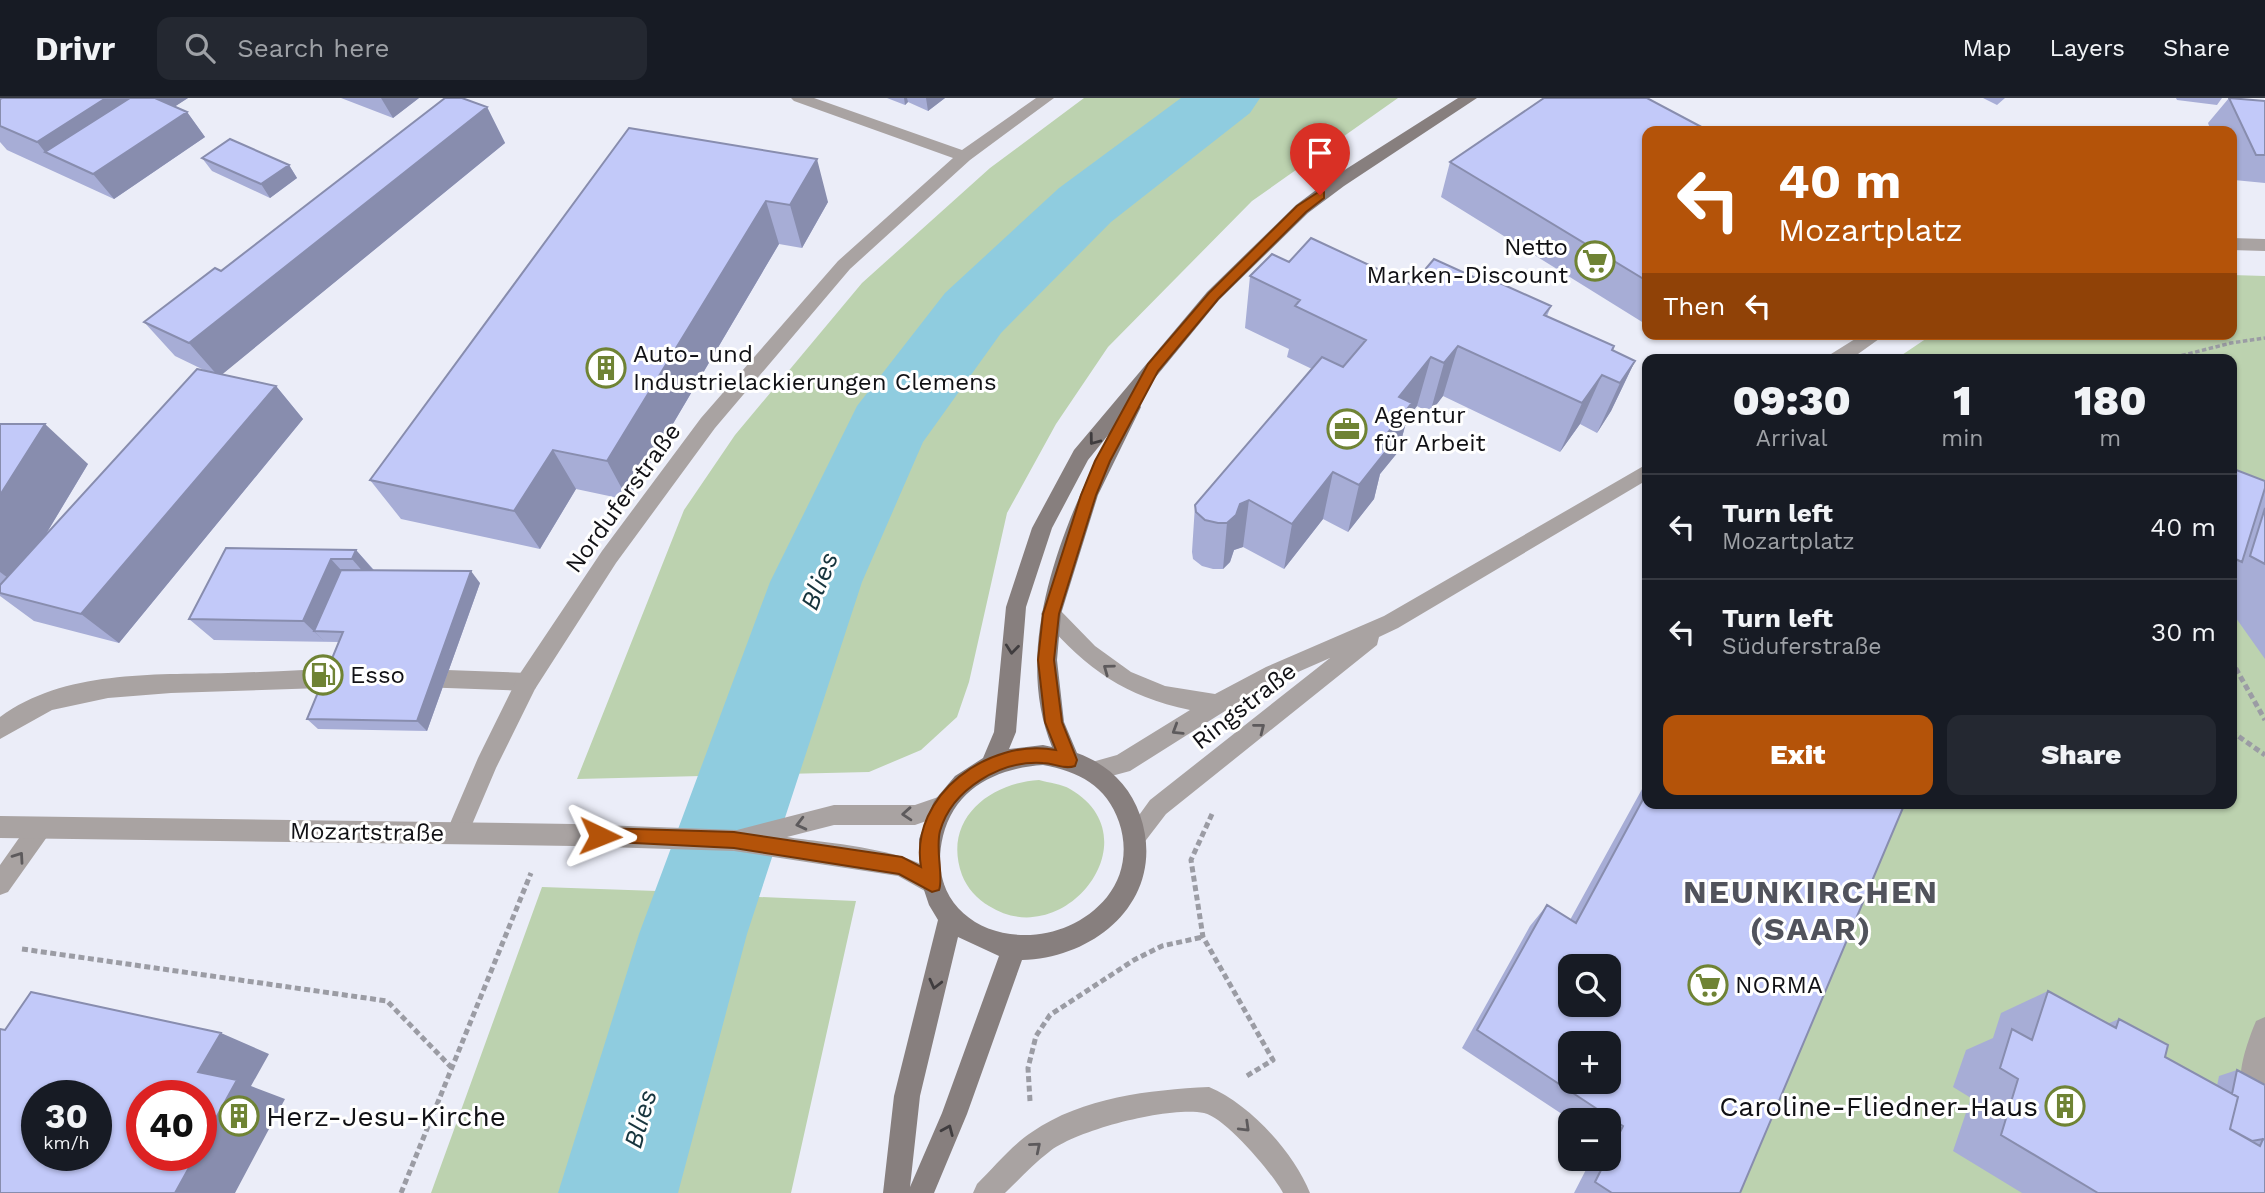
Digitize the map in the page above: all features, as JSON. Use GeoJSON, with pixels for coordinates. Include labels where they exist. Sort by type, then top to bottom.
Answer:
{"type":"FeatureCollection","features":[{"type":"Feature","properties":{"kind":"main road"},"geometry":{"type":"LineString","coordinates":[[991,765],[1005,732],[1016,607],[1042,528],[1082,455],[1213,296],[1302,209],[1338,182],[1469,98]]}},
{"type":"Feature","properties":{"kind":"main road"},"geometry":{"type":"LineString","coordinates":[[1069,760],[1053,722],[1046,660],[1051,614],[1088,495],[1152,368]]}},
{"type":"Feature","properties":{"kind":"main road"},"geometry":{"type":"LineString","coordinates":[[1043,755],[1069,760],[1093,771],[1113,788],[1128,811],[1135,836],[1135,866],[1124,895],[1105,919],[1078,938],[1057,945],[1014,949],[979,938],[951,918],[932,884],[928,857],[932,830],[944,805],[964,782],[991,765],[1017,757],[1043,755]]}},
{"type":"Feature","properties":{"kind":"main road"},"geometry":{"type":"LineString","coordinates":[[896,1193],[907,1096],[951,918]]}},
{"type":"Feature","properties":{"kind":"main road"},"geometry":{"type":"LineString","coordinates":[[921,1193],[954,1114],[1014,949]]}},
{"type":"Feature","properties":{"kind":"street"},"geometry":{"type":"LineString","coordinates":[[799,98],[964,156]]}},
{"type":"Feature","properties":{"kind":"street","name":"Norduferstraße"},"geometry":{"type":"LineString","coordinates":[[457,833],[486,765],[527,682],[609,557],[708,423],[844,265],[964,156],[1046,98]]}},
{"type":"Feature","properties":{"kind":"street"},"geometry":{"type":"LineString","coordinates":[[2237,244],[2265,245]]}},
{"type":"Feature","properties":{"kind":"street"},"geometry":{"type":"LineString","coordinates":[[1845,354],[1867,340]]}},
{"type":"Feature","properties":{"kind":"street","name":"Ringstraße"},"geometry":{"type":"LineString","coordinates":[[1093,771],[1122,764],[1217,704],[1274,673],[1391,622],[1642,474]]}},
{"type":"Feature","properties":{"kind":"street","name":"Ringstraße"},"geometry":{"type":"LineString","coordinates":[[1051,614],[1082,650],[1123,680],[1175,700],[1217,704]]}},
{"type":"Feature","properties":{"kind":"street","name":"Ringstraße"},"geometry":{"type":"LineString","coordinates":[[1135,836],[1158,807],[1298,699],[1391,622]]}},
{"type":"Feature","properties":{"kind":"street"},"geometry":{"type":"LineString","coordinates":[[0,729],[47,701],[124,685],[386,678],[527,682]]}},
{"type":"Feature","properties":{"kind":"street","name":"Mozartstraße"},"geometry":{"type":"LineString","coordinates":[[734,840],[834,816],[915,815],[944,805]]}},
{"type":"Feature","properties":{"kind":"street","name":"Mozartstraße"},"geometry":{"type":"LineString","coordinates":[[0,827],[573,835],[734,840],[902,866],[932,884]]}},
{"type":"Feature","properties":{"kind":"street"},"geometry":{"type":"LineString","coordinates":[[0,884],[39,829]]}},
{"type":"Feature","properties":{"kind":"street"},"geometry":{"type":"LineString","coordinates":[[2252,1085],[2265,1030]]}},
{"type":"Feature","properties":{"kind":"street"},"geometry":{"type":"LineString","coordinates":[[986,1193],[1041,1141],[1091,1117],[1160,1102],[1209,1100],[1245,1125],[1289,1178],[1297,1193]]}},
{"type":"Feature","properties":{"kind":"path"},"geometry":{"type":"LineString","coordinates":[[2188,354],[2265,338]]}},
{"type":"Feature","properties":{"kind":"path"},"geometry":{"type":"LineString","coordinates":[[2237,671],[2265,720]]}},
{"type":"Feature","properties":{"kind":"path"},"geometry":{"type":"LineString","coordinates":[[2237,735],[2265,755]]}},
{"type":"Feature","properties":{"kind":"path"},"geometry":{"type":"LineString","coordinates":[[1209,1100],[1273,1060],[1203,937],[1191,860],[1213,812]]}},
{"type":"Feature","properties":{"kind":"path"},"geometry":{"type":"LineString","coordinates":[[401,1193],[547,835]]}},
{"type":"Feature","properties":{"kind":"path"},"geometry":{"type":"LineString","coordinates":[[1041,1141],[1031,1112],[1028,1068],[1036,1036],[1050,1015],[1152,950],[1203,937]]}},
{"type":"Feature","properties":{"kind":"path"},"geometry":{"type":"LineString","coordinates":[[22,948],[387,1001],[451,1067]]}},
{"type":"Feature","properties":{"kind":"green space"},"geometry":{"type":"Polygon","coordinates":[[[1084,98],[1398,98],[1252,201],[1108,347],[1056,424],[1007,513],[969,682],[957,717],[921,750],[869,772],[577,779],[684,510],[735,435],[862,283],[990,168],[1084,98]]]}},
{"type":"Feature","properties":{"kind":"green space"},"geometry":{"type":"Polygon","coordinates":[[[2237,275],[2265,276],[2265,1193],[1738,1193],[1871,809],[2237,809],[2237,354],[1903,354],[1924,340],[2237,340],[2237,275]]]}},
{"type":"Feature","properties":{"kind":"green space"},"geometry":{"type":"Polygon","coordinates":[[[1039,780],[1070,789],[1094,810],[1104,835],[1102,860],[1090,884],[1070,903],[1045,915],[1018,917],[989,906],[970,889],[962,875],[958,855],[959,837],[964,822],[974,808],[987,797],[1003,788],[1039,780]]]}},
{"type":"Feature","properties":{"kind":"green space"},"geometry":{"type":"Polygon","coordinates":[[[542,887],[657,891],[562,1193],[431,1193],[542,887]]]}},
{"type":"Feature","properties":{"kind":"green space"},"geometry":{"type":"Polygon","coordinates":[[[737,896],[856,901],[791,1193],[654,1193],[737,896]]]}},
{"type":"Feature","properties":{"kind":"water"},"geometry":{"type":"Polygon","coordinates":[[[657,891],[737,896],[654,1193],[562,1193],[657,891]]]}},
{"type":"Feature","properties":{"kind":"building"},"geometry":{"type":"Polygon","coordinates":[[[2,98],[106,98],[37,142],[0,126],[2,98]]]}},
{"type":"Feature","properties":{"kind":"building"},"geometry":{"type":"Polygon","coordinates":[[[130,98],[155,98],[187,112],[93,174],[45,152],[130,98]]]}},
{"type":"Feature","properties":{"kind":"building"},"geometry":{"type":"Polygon","coordinates":[[[445,98],[462,98],[487,107],[189,343],[144,322],[215,268],[221,271],[445,98]]]}},
{"type":"Feature","properties":{"kind":"building","name":"Netto Marken-Discount"},"geometry":{"type":"Polygon","coordinates":[[[1544,98],[1647,98],[1700,126],[1642,126],[1642,278],[1450,162],[1544,98]]]}},
{"type":"Feature","properties":{"kind":"building"},"geometry":{"type":"Polygon","coordinates":[[[2229,98],[2265,101],[2265,155],[2256,155],[2229,98]]]}},
{"type":"Feature","properties":{"kind":"building","name":"Auto- und Industrielackierungen Clemens"},"geometry":{"type":"Polygon","coordinates":[[[629,128],[817,159],[790,205],[766,201],[607,461],[553,450],[514,511],[370,480],[629,128]]]}},
{"type":"Feature","properties":{"kind":"building"},"geometry":{"type":"Polygon","coordinates":[[[230,139],[289,165],[261,184],[202,158],[230,139]]]}},
{"type":"Feature","properties":{"kind":"building"},"geometry":{"type":"Polygon","coordinates":[[[1311,238],[1412,285],[1434,259],[1489,284],[1493,280],[1551,306],[1544,315],[1614,346],[1612,350],[1635,361],[1620,383],[1602,375],[1582,403],[1458,346],[1444,363],[1431,357],[1399,397],[1412,403],[1377,446],[1386,451],[1359,485],[1333,472],[1292,524],[1249,500],[1240,504],[1236,515],[1227,523],[1205,520],[1196,512],[1195,505],[1322,357],[1343,367],[1366,340],[1295,306],[1300,300],[1250,276],[1272,254],[1289,262],[1311,238]]]}},
{"type":"Feature","properties":{"kind":"building"},"geometry":{"type":"Polygon","coordinates":[[[197,369],[276,386],[81,614],[0,593],[0,585],[197,369]]]}},
{"type":"Feature","properties":{"kind":"building"},"geometry":{"type":"Polygon","coordinates":[[[0,424],[45,424],[0,495],[0,424]]]}},
{"type":"Feature","properties":{"kind":"building"},"geometry":{"type":"Polygon","coordinates":[[[2237,470],[2265,481],[2242,562],[2237,560],[2237,470]]]}},
{"type":"Feature","properties":{"kind":"building"},"geometry":{"type":"Polygon","coordinates":[[[2265,508],[2265,564],[2250,556],[2265,508]]]}},
{"type":"Feature","properties":{"kind":"building"},"geometry":{"type":"Polygon","coordinates":[[[226,548],[356,550],[352,559],[331,559],[303,621],[189,619],[226,548]]]}},
{"type":"Feature","properties":{"kind":"building"},"geometry":{"type":"Polygon","coordinates":[[[341,570],[471,571],[417,721],[307,719],[343,632],[314,631],[341,570]]]}},
{"type":"Feature","properties":{"kind":"building","name":"NORMA"},"geometry":{"type":"Polygon","coordinates":[[[1642,801],[1642,809],[1902,809],[1740,1193],[1612,1193],[1595,1182],[1600,1171],[1621,1171],[1621,1108],[1596,1108],[1574,1094],[1621,1094],[1621,1031],[1558,1031],[1558,1083],[1477,1030],[1547,905],[1576,923],[1642,801]]]}},
{"type":"Feature","properties":{"kind":"building","name":"Caroline-Fliedner-Haus"},"geometry":{"type":"Polygon","coordinates":[[[2048,991],[2116,1028],[2119,1019],[2168,1045],[2165,1057],[2238,1097],[2230,1129],[2260,1146],[2263,1139],[2265,1140],[2265,1193],[2098,1193],[2001,1135],[2018,1079],[2000,1068],[2012,1029],[2032,1040],[2048,991]]]}},
{"type":"Feature","properties":{"kind":"building"},"geometry":{"type":"Polygon","coordinates":[[[31,992],[221,1033],[198,1072],[237,1080],[217,1116],[217,1080],[126,1080],[126,1171],[187,1171],[175,1193],[0,1193],[0,1029],[5,1030],[31,992]]]}},
{"type":"Feature","properties":{"kind":"building"},"geometry":{"type":"Polygon","coordinates":[[[2237,1070],[2265,1085],[2265,1140],[2252,1141],[2230,1129],[2238,1097],[2232,1094],[2237,1070]]]}},
{"type":"Feature","properties":{"kind":"waterway","name":"Blies"},"geometry":{"type":"LineString","coordinates":[[618,1193],[693,934],[816,582],[887,429],[973,313],[1085,205],[1226,98]]}},
{"type":"Feature","properties":{"kind":"place","name":"Netto Marken-Discount"},"geometry":{"type":"Point","coordinates":[1595,261]}},
{"type":"Feature","properties":{"kind":"place","name":"Auto- und Industrielackierungen Clemens"},"geometry":{"type":"Point","coordinates":[606,368]}},
{"type":"Feature","properties":{"kind":"place","name":"Agentur für Arbeit"},"geometry":{"type":"Point","coordinates":[1347,429]}},
{"type":"Feature","properties":{"kind":"place","name":"Esso"},"geometry":{"type":"Point","coordinates":[323,675]}},
{"type":"Feature","properties":{"kind":"place","name":"NORMA"},"geometry":{"type":"Point","coordinates":[1708,985]}},
{"type":"Feature","properties":{"kind":"place","name":"Caroline-Fliedner-Haus"},"geometry":{"type":"Point","coordinates":[2065,1106]}},
{"type":"Feature","properties":{"kind":"place","name":"Herz-Jesu-Kirche"},"geometry":{"type":"Point","coordinates":[239,1116]}},
{"type":"Feature","properties":{"kind":"district","name":"NEUNKIRCHEN (SAAR)"},"geometry":{"type":"Point","coordinates":[1811,910]}},
{"type":"Feature","properties":{"kind":"route"},"geometry":{"type":"LineString","coordinates":[[600,836],[734,840],[902,866],[932,884],[928,857],[932,830],[944,805],[964,782],[991,765],[1017,757],[1043,755],[1069,760],[1053,722],[1046,660],[1051,614],[1088,495],[1152,368],[1213,296],[1302,209],[1320,195]]}}]}
